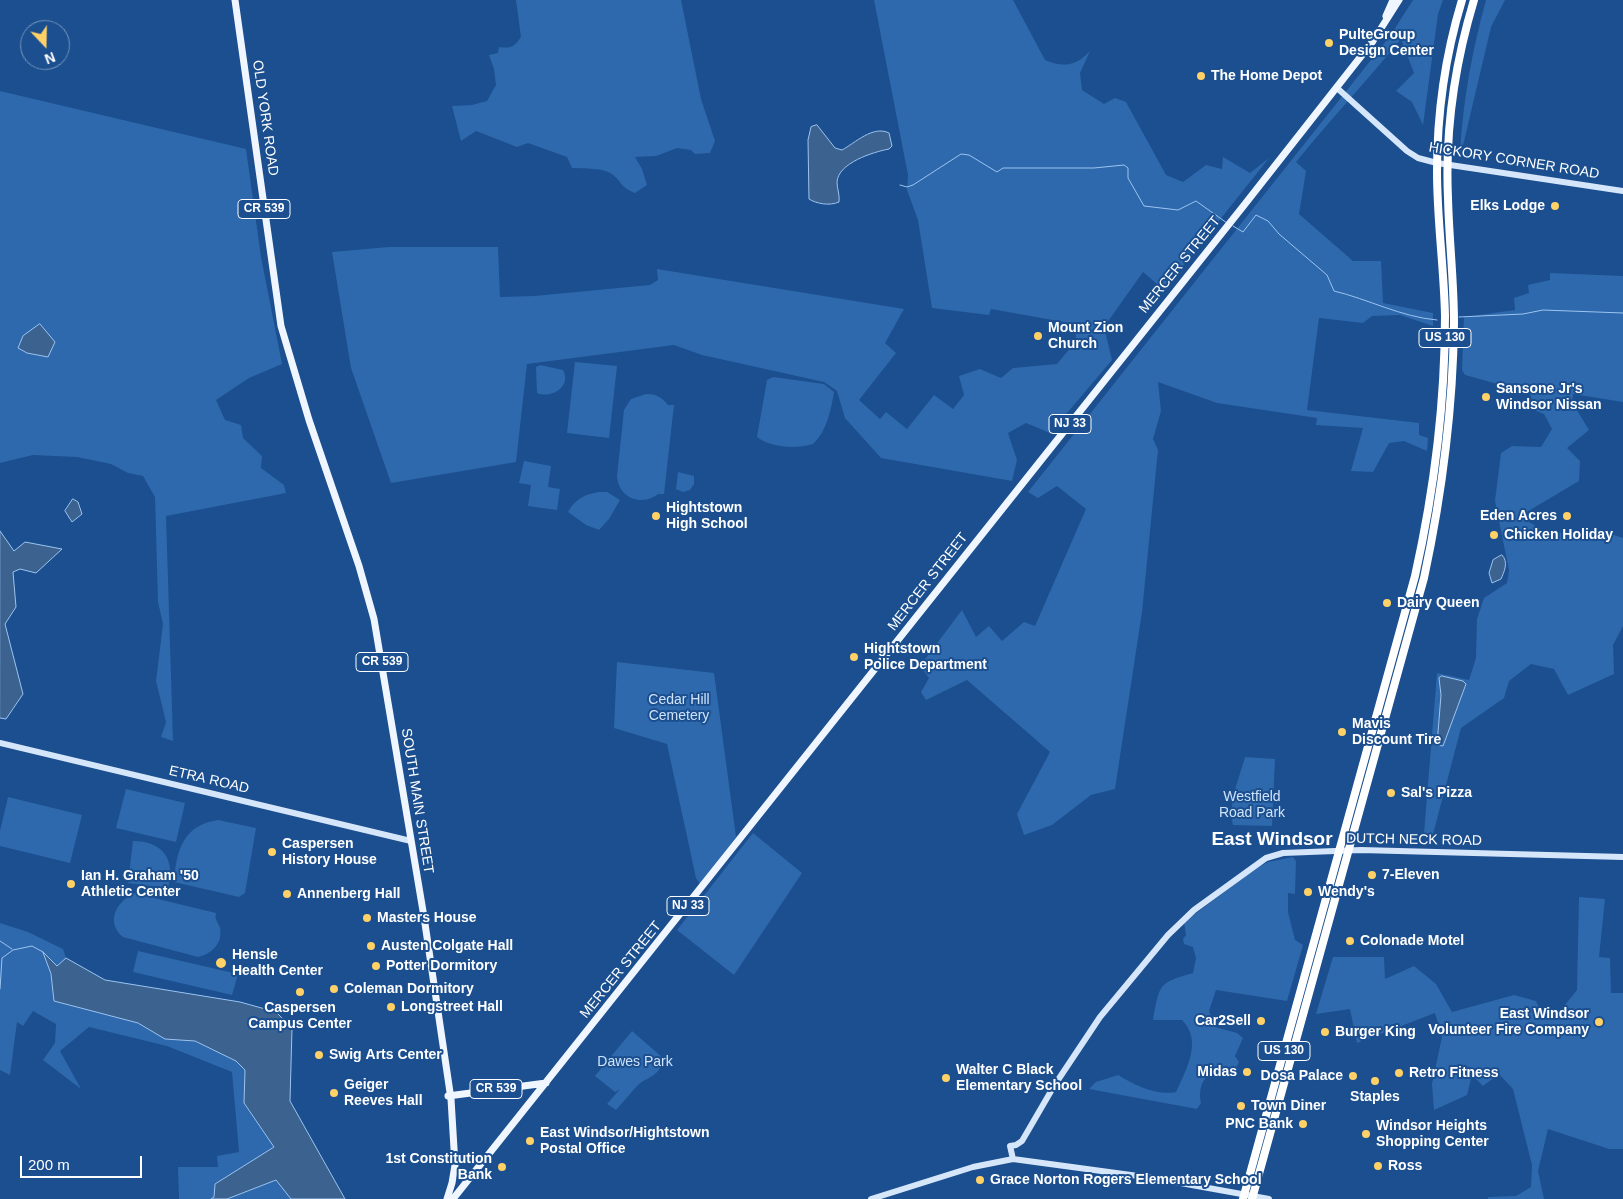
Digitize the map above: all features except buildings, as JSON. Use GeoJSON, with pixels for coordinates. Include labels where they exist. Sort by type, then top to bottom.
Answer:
{"type":"FeatureCollection","features":[{"type":"Feature","properties":{"kind":"highway","name":"US 130"},"geometry":{"type":"LineString","coordinates":[[1243,1197],[1416,574],[1430,497],[1440,422],[1445,333],[1437,163],[1443,86],[1462,0]]}},
{"type":"Feature","properties":{"kind":"highway","name":"US 130"},"geometry":{"type":"LineString","coordinates":[[1252,1197],[1424,578],[1446,457],[1449,429],[1454,325],[1448,165],[1455,84],[1474,0]]}},
{"type":"Feature","properties":{"kind":"highway"},"geometry":{"type":"LineString","coordinates":[[1292,1024],[1298,1035]]}},
{"type":"Feature","properties":{"kind":"highway"},"geometry":{"type":"LineString","coordinates":[[1278,1072],[1284,1083]]}},
{"type":"Feature","properties":{"kind":"main road","name":"OLD YORK ROAD"},"geometry":{"type":"LineString","coordinates":[[235,0],[280,317],[308,415]]}},
{"type":"Feature","properties":{"kind":"main road","name":"MERCER STREET"},"geometry":{"type":"LineString","coordinates":[[1382,26],[1393,0]]}},
{"type":"Feature","properties":{"kind":"main road","name":"MERCER STREET"},"geometry":{"type":"LineString","coordinates":[[453,1199],[1229,224],[1373,41],[1399,0]]}},
{"type":"Feature","properties":{"kind":"main road","name":"SOUTH MAIN STREET"},"geometry":{"type":"LineString","coordinates":[[308,415],[358,563],[374,619],[411,841],[448,1095],[455,1155],[452,1183],[448,1195]]}},
{"type":"Feature","properties":{"kind":"main road","name":"CR 539"},"geometry":{"type":"LineString","coordinates":[[448,1095],[546,1083]]}},
{"type":"Feature","properties":{"kind":"street","name":"HICKORY CORNER ROAD"},"geometry":{"type":"LineString","coordinates":[[1336,88],[1407,151],[1418,158],[1448,165],[1623,191]]}},
{"type":"Feature","properties":{"kind":"street","name":"ETRA ROAD"},"geometry":{"type":"LineString","coordinates":[[0,743],[411,841]]}},
{"type":"Feature","properties":{"kind":"street","name":"DUTCH NECK ROAD"},"geometry":{"type":"LineString","coordinates":[[1013,1159],[1075,1052],[1100,1017],[1184,918],[1266,858],[1283,853],[1339,851],[1623,857]]}},
{"type":"Feature","properties":{"kind":"street"},"geometry":{"type":"LineString","coordinates":[[1013,1159],[1010,1146],[1022,1141]]}},
{"type":"Feature","properties":{"kind":"street"},"geometry":{"type":"LineString","coordinates":[[871,1199],[973,1167],[1013,1159],[1153,1178],[1243,1197],[1269,1199]]}},
{"type":"Feature","properties":{"kind":"green space"},"geometry":{"type":"Polygon","coordinates":[[[516,0],[681,0],[701,99],[715,141],[710,153],[695,154],[691,150],[677,148],[656,156],[635,157],[642,169],[647,185],[635,193],[624,187],[609,172],[572,168],[567,157],[528,143],[517,147],[476,131],[461,141],[452,106],[472,105],[487,101],[496,85],[494,69],[489,55],[498,53],[499,47],[507,48],[512,46],[521,37],[516,0]]]}},
{"type":"Feature","properties":{"kind":"green space"},"geometry":{"type":"Polygon","coordinates":[[[874,0],[1013,0],[1045,60],[1064,65],[1075,63],[1090,51],[1080,73],[1082,90],[1104,104],[1115,98],[1126,102],[1166,175],[1183,182],[1206,165],[1222,169],[1223,157],[1250,173],[1269,158],[1164,290],[1143,272],[1104,327],[1112,360],[1050,433],[1026,423],[1008,433],[1017,460],[1012,481],[881,458],[845,418],[837,391],[824,382],[702,355],[674,345],[527,364],[516,462],[391,483],[351,368],[332,252],[389,247],[498,247],[500,297],[534,296],[650,285],[658,280],[657,269],[904,309],[885,343],[896,353],[859,400],[880,419],[886,412],[907,429],[934,395],[953,409],[964,395],[959,376],[980,369],[1001,378],[1013,368],[1057,364],[1076,341],[1075,324],[991,309],[989,315],[932,308],[918,220],[907,190],[908,175],[874,0]]]}},
{"type":"Feature","properties":{"kind":"green space"},"geometry":{"type":"Polygon","coordinates":[[[1413,0],[1443,0],[1438,14],[1423,125],[1412,102],[1396,91],[1414,73],[1401,39],[1296,162],[1306,171],[1299,214],[1353,261],[1381,261],[1383,303],[1433,313],[1433,326],[1400,315],[1372,316],[1363,323],[1319,318],[1307,410],[1419,423],[1419,435],[1428,438],[1427,451],[1404,441],[1389,443],[1373,472],[1351,471],[1363,428],[1316,425],[1317,418],[1217,403],[1158,382],[1161,411],[1153,439],[1158,450],[1142,612],[1115,789],[1091,795],[1052,825],[1024,835],[1017,814],[1050,752],[967,680],[926,700],[921,692],[929,678],[920,666],[962,610],[976,637],[989,626],[1002,641],[1024,622],[1035,626],[1086,509],[1057,486],[1038,498],[1028,492],[1390,36],[1413,0]]]}},
{"type":"Feature","properties":{"kind":"green space"},"geometry":{"type":"Polygon","coordinates":[[[1486,0],[1505,0],[1491,27],[1460,153],[1463,114],[1469,76],[1486,0]]]}},
{"type":"Feature","properties":{"kind":"green space"},"geometry":{"type":"Polygon","coordinates":[[[0,91],[246,149],[261,257],[282,364],[249,378],[216,400],[225,420],[241,425],[243,438],[262,456],[261,468],[284,485],[286,493],[166,516],[173,741],[161,737],[166,722],[156,681],[163,624],[158,602],[155,497],[143,476],[128,473],[111,464],[77,457],[33,455],[0,463],[0,91]]]}},
{"type":"Feature","properties":{"kind":"green space"},"geometry":{"type":"Polygon","coordinates":[[[1550,273],[1623,276],[1623,402],[1573,394],[1572,402],[1589,430],[1567,448],[1580,461],[1579,481],[1520,516],[1545,532],[1614,535],[1623,538],[1623,626],[1613,645],[1614,674],[1568,695],[1554,669],[1531,664],[1509,681],[1504,698],[1461,728],[1432,838],[1424,833],[1437,673],[1469,680],[1476,658],[1477,619],[1484,598],[1507,583],[1509,570],[1495,501],[1501,453],[1512,446],[1541,447],[1552,429],[1544,414],[1534,410],[1530,393],[1465,375],[1462,370],[1464,317],[1515,310],[1514,298],[1529,293],[1528,285],[1550,280],[1550,273]]]}},
{"type":"Feature","properties":{"kind":"green space"},"geometry":{"type":"Polygon","coordinates":[[[575,362],[617,366],[609,438],[567,433],[575,362]]]}},
{"type":"Feature","properties":{"kind":"green space"},"geometry":{"type":"Polygon","coordinates":[[[540,365],[563,370],[565,382],[559,390],[548,394],[537,393],[536,367],[540,365]]]}},
{"type":"Feature","properties":{"kind":"green space"},"geometry":{"type":"Polygon","coordinates":[[[773,377],[824,384],[834,392],[825,427],[813,444],[799,447],[784,446],[763,441],[757,437],[767,380],[773,377]]]}},
{"type":"Feature","properties":{"kind":"green space"},"geometry":{"type":"Polygon","coordinates":[[[646,394],[656,395],[668,405],[674,405],[664,494],[658,494],[645,500],[638,500],[626,495],[618,484],[617,476],[624,410],[631,399],[646,394]]]}},
{"type":"Feature","properties":{"kind":"green space"},"geometry":{"type":"Polygon","coordinates":[[[524,461],[551,466],[548,487],[560,489],[557,510],[528,506],[531,485],[519,483],[524,461]]]}},
{"type":"Feature","properties":{"kind":"green space"},"geometry":{"type":"Polygon","coordinates":[[[678,472],[694,476],[694,484],[690,490],[683,492],[676,489],[678,472]]]}},
{"type":"Feature","properties":{"kind":"green space"},"geometry":{"type":"Polygon","coordinates":[[[599,492],[607,492],[620,500],[609,519],[599,530],[586,525],[568,512],[581,498],[599,492]]]}},
{"type":"Feature","properties":{"kind":"green space","name":"Cedar Hill Cemetery"},"geometry":{"type":"Polygon","coordinates":[[[617,662],[714,673],[736,837],[700,884],[696,878],[667,744],[614,728],[617,662]]]}},
{"type":"Feature","properties":{"kind":"green space","name":"Westfield Road Park"},"geometry":{"type":"Polygon","coordinates":[[[1245,757],[1275,759],[1272,826],[1233,825],[1233,799],[1245,757]]]}},
{"type":"Feature","properties":{"kind":"green space"},"geometry":{"type":"Polygon","coordinates":[[[126,789],[185,803],[176,842],[116,828],[126,789]]]}},
{"type":"Feature","properties":{"kind":"green space"},"geometry":{"type":"Polygon","coordinates":[[[8,797],[82,815],[70,863],[0,846],[0,831],[8,797]]]}},
{"type":"Feature","properties":{"kind":"green space"},"geometry":{"type":"Polygon","coordinates":[[[218,820],[256,828],[245,893],[239,897],[174,882],[177,860],[184,841],[197,827],[218,820]]]}},
{"type":"Feature","properties":{"kind":"green space"},"geometry":{"type":"Polygon","coordinates":[[[753,833],[802,873],[734,975],[677,930],[753,833]]]}},
{"type":"Feature","properties":{"kind":"green space"},"geometry":{"type":"Polygon","coordinates":[[[133,841],[152,844],[165,854],[170,869],[168,888],[128,883],[133,841]]]}},
{"type":"Feature","properties":{"kind":"green space"},"geometry":{"type":"Polygon","coordinates":[[[1293,857],[1296,861],[1295,894],[1288,893],[1288,912],[1295,940],[1303,945],[1287,1001],[1216,990],[1209,1011],[1215,1027],[1237,1033],[1243,1038],[1235,1056],[1239,1062],[1236,1068],[1220,1069],[1208,1075],[1201,1087],[1201,1103],[1197,1109],[1089,1089],[1096,1082],[1118,1075],[1153,1091],[1176,1092],[1191,1056],[1191,1037],[1188,1028],[1182,1020],[1153,1020],[1157,999],[1162,987],[1166,983],[1193,973],[1196,958],[1193,947],[1184,944],[1183,939],[1186,935],[1184,922],[1257,868],[1268,862],[1293,857]]]}},
{"type":"Feature","properties":{"kind":"green space"},"geometry":{"type":"Polygon","coordinates":[[[125,891],[216,913],[216,919],[220,928],[218,943],[208,953],[198,957],[123,937],[115,927],[114,916],[119,906],[128,897],[123,895],[125,891]]]}},
{"type":"Feature","properties":{"kind":"green space"},"geometry":{"type":"Polygon","coordinates":[[[1579,897],[1605,899],[1599,957],[1610,958],[1611,993],[1623,993],[1623,1149],[1609,1149],[1548,1129],[1538,1171],[1544,1199],[1488,1199],[1488,1197],[1516,1196],[1531,1187],[1532,1165],[1513,1089],[1499,1074],[1483,1086],[1472,1075],[1467,1095],[1434,1110],[1432,1084],[1442,1037],[1435,1013],[1357,1043],[1350,1009],[1316,1014],[1333,957],[1384,957],[1385,979],[1414,966],[1436,984],[1452,1012],[1514,995],[1536,1001],[1543,1016],[1557,1015],[1577,990],[1579,897]]]}},
{"type":"Feature","properties":{"kind":"green space"},"geometry":{"type":"Polygon","coordinates":[[[0,923],[28,932],[63,949],[66,958],[57,966],[44,954],[51,974],[54,1001],[138,1023],[165,1039],[195,1041],[236,1061],[245,1070],[244,1104],[274,1147],[215,1184],[214,1197],[211,1199],[179,1199],[178,1167],[218,1167],[217,1156],[239,1152],[232,1072],[167,1046],[89,1027],[60,1051],[81,1089],[43,1060],[55,1043],[56,1024],[33,1011],[23,1026],[17,1022],[10,1075],[0,1070],[0,923]]]}},
{"type":"Feature","properties":{"kind":"green space"},"geometry":{"type":"Polygon","coordinates":[[[138,951],[238,974],[232,995],[133,972],[138,951]]]}},
{"type":"Feature","properties":{"kind":"green space","name":"Dawes Park"},"geometry":{"type":"Polygon","coordinates":[[[632,1031],[663,1058],[662,1064],[657,1072],[637,1086],[616,1110],[607,1104],[620,1089],[615,1092],[595,1076],[632,1031]]]}},
{"type":"Feature","properties":{"kind":"green space"},"geometry":{"type":"Polygon","coordinates":[[[276,1180],[291,1199],[227,1199],[276,1180]]]}},
{"type":"Feature","properties":{"kind":"shaded area"},"geometry":{"type":"Polygon","coordinates":[[[817,125],[835,148],[842,150],[858,139],[877,131],[889,133],[892,146],[889,149],[857,160],[843,169],[837,182],[839,202],[832,204],[824,204],[809,199],[808,140],[811,127],[817,125]]]}},
{"type":"Feature","properties":{"kind":"shaded area"},"geometry":{"type":"Polygon","coordinates":[[[40,324],[55,342],[48,357],[27,353],[18,348],[23,336],[40,324]]]}},
{"type":"Feature","properties":{"kind":"shaded area"},"geometry":{"type":"Polygon","coordinates":[[[73,499],[78,502],[82,514],[72,522],[65,511],[73,499]]]}},
{"type":"Feature","properties":{"kind":"shaded area"},"geometry":{"type":"Polygon","coordinates":[[[0,531],[14,551],[25,542],[62,549],[36,573],[20,569],[13,572],[16,607],[5,624],[23,694],[6,719],[0,718],[0,531]]]}},
{"type":"Feature","properties":{"kind":"shaded area"},"geometry":{"type":"Polygon","coordinates":[[[1502,555],[1506,564],[1501,579],[1492,583],[1489,573],[1493,560],[1502,555]]]}},
{"type":"Feature","properties":{"kind":"shaded area"},"geometry":{"type":"Polygon","coordinates":[[[1442,676],[1463,681],[1466,684],[1443,746],[1437,745],[1441,695],[1439,678],[1442,676]]]}},
{"type":"Feature","properties":{"kind":"shaded area"},"geometry":{"type":"Polygon","coordinates":[[[43,952],[57,966],[66,958],[105,980],[240,1002],[276,1012],[292,1028],[290,1101],[345,1199],[291,1199],[276,1180],[227,1199],[211,1199],[214,1197],[215,1184],[274,1147],[244,1103],[245,1070],[236,1061],[195,1041],[165,1039],[138,1023],[54,1001],[51,974],[43,952]]]}},
{"type":"Feature","properties":{"kind":"waterway"},"geometry":{"type":"LineString","coordinates":[[900,185],[907,187],[913,185],[961,154],[969,155],[997,172],[1003,168],[1094,168],[1124,165],[1128,168],[1128,178],[1144,206],[1178,210],[1196,201],[1227,223]]}},
{"type":"Feature","properties":{"kind":"waterway"},"geometry":{"type":"LineString","coordinates":[[1233,226],[1243,232],[1256,215],[1268,221],[1279,234],[1327,275],[1334,291],[1398,312],[1437,320]]}},
{"type":"Feature","properties":{"kind":"waterway"},"geometry":{"type":"LineString","coordinates":[[1459,317],[1523,314],[1543,310],[1623,313]]}},
{"type":"Feature","properties":{"kind":"waterway"},"geometry":{"type":"LineString","coordinates":[[0,941],[12,949]]}},
{"type":"Feature","properties":{"kind":"waterway"},"geometry":{"type":"LineString","coordinates":[[0,989],[2,958],[13,950],[32,946],[43,952]]}},
{"type":"Feature","properties":{"kind":"place","name":"PulteGroup Design Center"},"geometry":{"type":"Point","coordinates":[1329,43]}},
{"type":"Feature","properties":{"kind":"place","name":"The Home Depot"},"geometry":{"type":"Point","coordinates":[1201,76]}},
{"type":"Feature","properties":{"kind":"place","name":"Elks Lodge"},"geometry":{"type":"Point","coordinates":[1555,206]}},
{"type":"Feature","properties":{"kind":"place","name":"Mount Zion Church"},"geometry":{"type":"Point","coordinates":[1038,336]}},
{"type":"Feature","properties":{"kind":"place","name":"Sansone Jr's Windsor Nissan"},"geometry":{"type":"Point","coordinates":[1486,397]}},
{"type":"Feature","properties":{"kind":"place","name":"Hightstown High School"},"geometry":{"type":"Point","coordinates":[656,516]}},
{"type":"Feature","properties":{"kind":"place","name":"Eden Acres"},"geometry":{"type":"Point","coordinates":[1567,516]}},
{"type":"Feature","properties":{"kind":"place","name":"Chicken Holiday"},"geometry":{"type":"Point","coordinates":[1494,535]}},
{"type":"Feature","properties":{"kind":"place","name":"Dairy Queen"},"geometry":{"type":"Point","coordinates":[1387,603]}},
{"type":"Feature","properties":{"kind":"place","name":"Hightstown Police Department"},"geometry":{"type":"Point","coordinates":[854,657]}},
{"type":"Feature","properties":{"kind":"place","name":"Mavis Discount Tire"},"geometry":{"type":"Point","coordinates":[1342,732]}},
{"type":"Feature","properties":{"kind":"place","name":"Sal's Pizza"},"geometry":{"type":"Point","coordinates":[1391,793]}},
{"type":"Feature","properties":{"kind":"place","name":"Caspersen History House"},"geometry":{"type":"Point","coordinates":[272,852]}},
{"type":"Feature","properties":{"kind":"place","name":"7-Eleven"},"geometry":{"type":"Point","coordinates":[1372,875]}},
{"type":"Feature","properties":{"kind":"place","name":"Ian H. Graham '50 Athletic Center"},"geometry":{"type":"Point","coordinates":[71,884]}},
{"type":"Feature","properties":{"kind":"place","name":"Wendy's"},"geometry":{"type":"Point","coordinates":[1308,892]}},
{"type":"Feature","properties":{"kind":"place","name":"Annenberg Hall"},"geometry":{"type":"Point","coordinates":[287,894]}},
{"type":"Feature","properties":{"kind":"place","name":"Masters House"},"geometry":{"type":"Point","coordinates":[367,918]}},
{"type":"Feature","properties":{"kind":"place","name":"Colonade Motel"},"geometry":{"type":"Point","coordinates":[1350,941]}},
{"type":"Feature","properties":{"kind":"place","name":"Austen Colgate Hall"},"geometry":{"type":"Point","coordinates":[371,946]}},
{"type":"Feature","properties":{"kind":"place","name":"Hensle Health Center"},"geometry":{"type":"Point","coordinates":[221,963]}},
{"type":"Feature","properties":{"kind":"place","name":"Potter Dormitory"},"geometry":{"type":"Point","coordinates":[376,966]}},
{"type":"Feature","properties":{"kind":"place","name":"Coleman Dormitory"},"geometry":{"type":"Point","coordinates":[334,989]}},
{"type":"Feature","properties":{"kind":"place","name":"Caspersen Campus Center"},"geometry":{"type":"Point","coordinates":[300,992]}},
{"type":"Feature","properties":{"kind":"place","name":"Longstreet Hall"},"geometry":{"type":"Point","coordinates":[391,1007]}},
{"type":"Feature","properties":{"kind":"place","name":"Car2Sell"},"geometry":{"type":"Point","coordinates":[1261,1021]}},
{"type":"Feature","properties":{"kind":"place","name":"East Windsor Volunteer Fire Company"},"geometry":{"type":"Point","coordinates":[1599,1022]}},
{"type":"Feature","properties":{"kind":"place","name":"Burger King"},"geometry":{"type":"Point","coordinates":[1325,1032]}},
{"type":"Feature","properties":{"kind":"place","name":"Swig Arts Center"},"geometry":{"type":"Point","coordinates":[319,1055]}},
{"type":"Feature","properties":{"kind":"place","name":"Midas"},"geometry":{"type":"Point","coordinates":[1247,1072]}},
{"type":"Feature","properties":{"kind":"place","name":"Retro Fitness"},"geometry":{"type":"Point","coordinates":[1399,1073]}},
{"type":"Feature","properties":{"kind":"place","name":"Dosa Palace"},"geometry":{"type":"Point","coordinates":[1353,1076]}},
{"type":"Feature","properties":{"kind":"place","name":"Walter C Black Elementary School"},"geometry":{"type":"Point","coordinates":[946,1078]}},
{"type":"Feature","properties":{"kind":"place","name":"Staples"},"geometry":{"type":"Point","coordinates":[1375,1081]}},
{"type":"Feature","properties":{"kind":"place","name":"Geiger Reeves Hall"},"geometry":{"type":"Point","coordinates":[334,1093]}},
{"type":"Feature","properties":{"kind":"place","name":"Town Diner"},"geometry":{"type":"Point","coordinates":[1241,1106]}},
{"type":"Feature","properties":{"kind":"place","name":"PNC Bank"},"geometry":{"type":"Point","coordinates":[1303,1124]}},
{"type":"Feature","properties":{"kind":"place","name":"Windsor Heights Shopping Center"},"geometry":{"type":"Point","coordinates":[1366,1134]}},
{"type":"Feature","properties":{"kind":"place","name":"East Windsor/Hightstown Postal Office"},"geometry":{"type":"Point","coordinates":[530,1141]}},
{"type":"Feature","properties":{"kind":"place","name":"Ross"},"geometry":{"type":"Point","coordinates":[1378,1166]}},
{"type":"Feature","properties":{"kind":"place","name":"1st Constitution Bank"},"geometry":{"type":"Point","coordinates":[502,1167]}},
{"type":"Feature","properties":{"kind":"place","name":"Grace Norton Rogers Elementary School"},"geometry":{"type":"Point","coordinates":[980,1180]}},
{"type":"Feature","properties":{"kind":"district","name":"East Windsor"},"geometry":{"type":"Point","coordinates":[1272,840]}}]}
